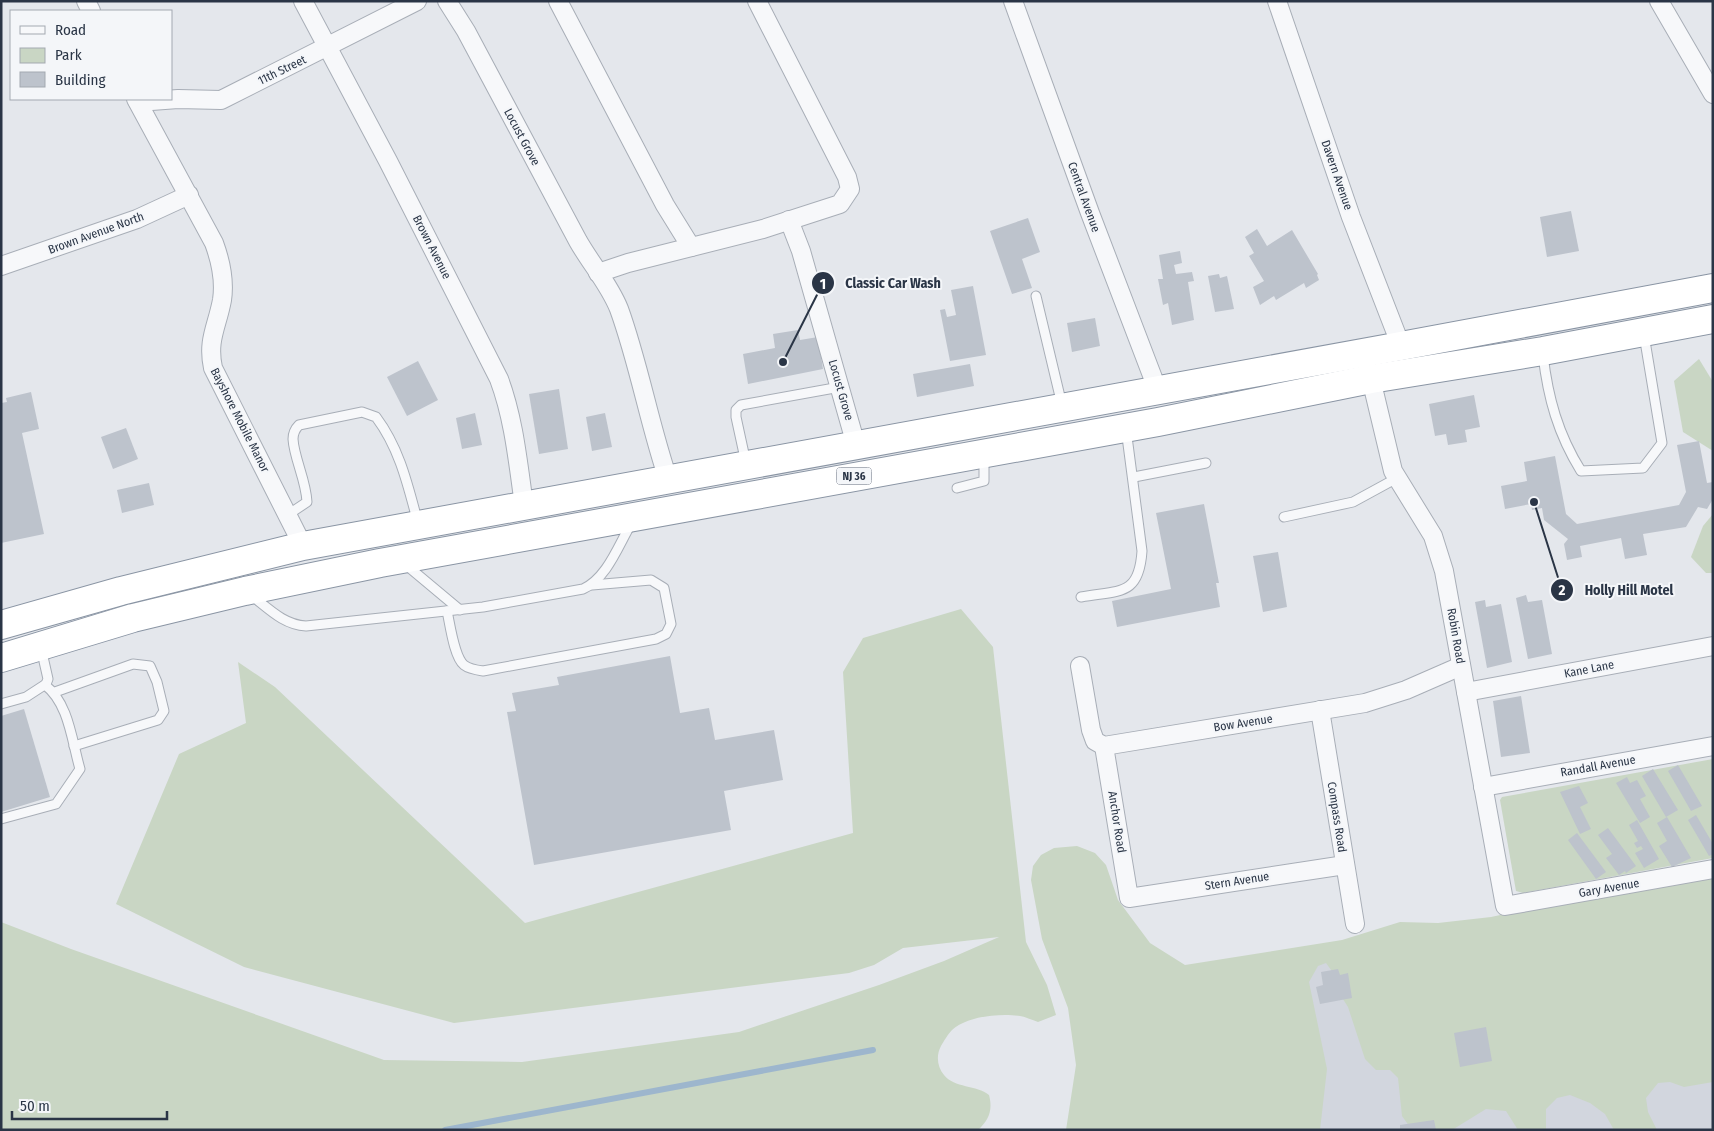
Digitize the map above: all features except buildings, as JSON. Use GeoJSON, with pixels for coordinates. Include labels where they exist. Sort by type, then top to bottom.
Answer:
{"type":"FeatureCollection","features":[{"type":"Feature","properties":{"kind":"highway","name":"NJ 36"},"geometry":{"type":"LineString","coordinates":[[1,626],[121,591],[303,546],[1713,288]]}},
{"type":"Feature","properties":{"kind":"highway","name":"NJ 36"},"geometry":{"type":"LineString","coordinates":[[1,658],[133,618],[245,591],[399,559],[1126,428],[1371,379],[1543,351],[1713,319]]}},
{"type":"Feature","properties":{"kind":"street","name":"Brown Avenue"},"geometry":{"type":"LineString","coordinates":[[303,1],[499,379],[505,395],[524,505]]}},
{"type":"Feature","properties":{"kind":"street","name":"11th Street"},"geometry":{"type":"LineString","coordinates":[[172,99],[221,100],[417,1]]}},
{"type":"Feature","properties":{"kind":"street","name":"Locust Grove"},"geometry":{"type":"LineString","coordinates":[[447,1],[466,31],[579,243],[609,287],[619,309],[668,479]]}},
{"type":"Feature","properties":{"kind":"street"},"geometry":{"type":"LineString","coordinates":[[558,1],[665,206],[691,247]]}},
{"type":"Feature","properties":{"kind":"street"},"geometry":{"type":"LineString","coordinates":[[598,273],[840,204],[850,188],[847,177],[757,1]]}},
{"type":"Feature","properties":{"kind":"street","name":"Central Avenue"},"geometry":{"type":"LineString","coordinates":[[1013,1],[1090,214],[1158,391]]}},
{"type":"Feature","properties":{"kind":"street","name":"Davern Avenue"},"geometry":{"type":"LineString","coordinates":[[1277,1],[1352,217],[1402,346]]}},
{"type":"Feature","properties":{"kind":"street"},"geometry":{"type":"LineString","coordinates":[[1659,1],[1713,94]]}},
{"type":"Feature","properties":{"kind":"street","name":"Bayshore Mobile Manor"},"geometry":{"type":"LineString","coordinates":[[137,100],[214,243],[221,263],[222,299],[211,336],[210,352],[213,368],[289,514],[303,546]]}},
{"type":"Feature","properties":{"kind":"street","name":"Brown Avenue North"},"geometry":{"type":"LineString","coordinates":[[1,266],[137,219],[189,195]]}},
{"type":"Feature","properties":{"kind":"street","name":"Locust Grove"},"geometry":{"type":"LineString","coordinates":[[789,220],[801,251],[856,445]]}},
{"type":"Feature","properties":{"kind":"street","name":"Robin Road"},"geometry":{"type":"LineString","coordinates":[[1371,379],[1389,459],[1397,478],[1433,536],[1440,553],[1505,906]]}},
{"type":"Feature","properties":{"kind":"street","name":"Kane Lane"},"geometry":{"type":"LineString","coordinates":[[1466,692],[1713,646]]}},
{"type":"Feature","properties":{"kind":"street"},"geometry":{"type":"LineString","coordinates":[[1080,666],[1091,730],[1095,741],[1104,746]]}},
{"type":"Feature","properties":{"kind":"street","name":"Bow Avenue"},"geometry":{"type":"LineString","coordinates":[[1104,746],[1320,710],[1389,696],[1462,666]]}},
{"type":"Feature","properties":{"kind":"street","name":"Compass Road"},"geometry":{"type":"LineString","coordinates":[[1320,710],[1355,924]]}},
{"type":"Feature","properties":{"kind":"street","name":"Anchor Road"},"geometry":{"type":"LineString","coordinates":[[1104,746],[1129,898]]}},
{"type":"Feature","properties":{"kind":"street","name":"Randall Avenue"},"geometry":{"type":"LineString","coordinates":[[1483,787],[1713,746]]}},
{"type":"Feature","properties":{"kind":"street","name":"Stern Avenue"},"geometry":{"type":"LineString","coordinates":[[1129,898],[1345,865]]}},
{"type":"Feature","properties":{"kind":"street","name":"Gary Avenue"},"geometry":{"type":"LineString","coordinates":[[1505,906],[1713,869]]}},
{"type":"Feature","properties":{"kind":"lane"},"geometry":{"type":"LineString","coordinates":[[1036,296],[1062,408]]}},
{"type":"Feature","properties":{"kind":"lane"},"geometry":{"type":"LineString","coordinates":[[1543,351],[1547,384],[1565,445],[1581,471],[1643,468],[1662,443],[1643,332]]}},
{"type":"Feature","properties":{"kind":"lane"},"geometry":{"type":"LineString","coordinates":[[746,465],[736,417],[736,410],[741,405],[840,387]]}},
{"type":"Feature","properties":{"kind":"lane"},"geometry":{"type":"LineString","coordinates":[[289,514],[307,502],[306,487],[293,440],[294,430],[299,425],[362,412],[376,417],[394,446],[406,477],[418,525]]}},
{"type":"Feature","properties":{"kind":"lane"},"geometry":{"type":"LineString","coordinates":[[1081,597],[1120,590],[1134,584],[1141,571],[1142,551],[1134,477],[1126,428]]}},
{"type":"Feature","properties":{"kind":"lane"},"geometry":{"type":"LineString","coordinates":[[956,488],[984,481],[984,453]]}},
{"type":"Feature","properties":{"kind":"lane"},"geometry":{"type":"LineString","coordinates":[[1134,477],[1206,463]]}},
{"type":"Feature","properties":{"kind":"lane"},"geometry":{"type":"LineString","coordinates":[[1284,517],[1348,504],[1397,478]]}},
{"type":"Feature","properties":{"kind":"lane"},"geometry":{"type":"LineString","coordinates":[[592,585],[602,574],[635,516]]}},
{"type":"Feature","properties":{"kind":"lane"},"geometry":{"type":"LineString","coordinates":[[399,559],[460,610]]}},
{"type":"Feature","properties":{"kind":"lane"},"geometry":{"type":"LineString","coordinates":[[245,591],[284,621],[295,626],[447,611],[460,610],[582,589],[592,585],[650,580],[657,582],[664,588],[671,624],[666,634],[656,639],[483,671],[472,669],[462,664],[454,644],[447,611]]}},
{"type":"Feature","properties":{"kind":"lane"},"geometry":{"type":"LineString","coordinates":[[1,704],[26,697],[45,685],[48,679],[41,646]]}},
{"type":"Feature","properties":{"kind":"lane"},"geometry":{"type":"LineString","coordinates":[[55,692],[133,664],[150,666],[157,682],[164,712],[158,720],[74,746]]}},
{"type":"Feature","properties":{"kind":"lane"},"geometry":{"type":"LineString","coordinates":[[1,819],[56,804],[80,769],[65,715],[55,692],[45,685]]}},
{"type":"Feature","properties":{"kind":"shaded area"},"geometry":{"type":"Polygon","coordinates":[[[1713,891],[1713,1130],[1319,1130],[1290,964],[1713,891]]]}},
{"type":"Feature","properties":{"kind":"green space"},"geometry":{"type":"Polygon","coordinates":[[[1699,359],[1713,382],[1713,451],[1683,432],[1674,381],[1699,359]]]}},
{"type":"Feature","properties":{"kind":"green space"},"geometry":{"type":"Polygon","coordinates":[[[1713,514],[1713,573],[1706,573],[1691,557],[1703,526],[1713,514]]]}},
{"type":"Feature","properties":{"kind":"green space"},"geometry":{"type":"Polygon","coordinates":[[[961,609],[993,647],[1026,942],[1047,985],[1056,1015],[1038,1022],[1022,1016],[1012,1015],[994,1015],[966,1021],[952,1030],[941,1046],[938,1053],[938,1061],[944,1075],[954,1082],[978,1089],[989,1095],[991,1105],[989,1114],[978,1130],[1,1130],[1,922],[71,949],[384,1060],[522,1062],[739,1032],[879,985],[944,961],[999,937],[903,948],[874,965],[849,973],[454,1023],[244,967],[116,904],[179,754],[246,723],[238,662],[275,687],[525,923],[853,833],[843,672],[863,638],[961,609]]]}},
{"type":"Feature","properties":{"kind":"green space"},"geometry":{"type":"Polygon","coordinates":[[[1713,759],[1713,858],[1523,893],[1516,891],[1500,800],[1502,797],[1713,759]]]}},
{"type":"Feature","properties":{"kind":"green space"},"geometry":{"type":"Polygon","coordinates":[[[1077,846],[1095,853],[1106,865],[1118,900],[1150,943],[1185,965],[1342,940],[1400,922],[1438,923],[1491,917],[1713,869],[1713,1082],[1684,1087],[1670,1082],[1658,1083],[1646,1098],[1648,1112],[1657,1130],[1614,1130],[1605,1114],[1590,1103],[1570,1095],[1557,1098],[1546,1109],[1546,1130],[1518,1130],[1506,1111],[1486,1109],[1452,1130],[1412,1130],[1402,1116],[1398,1078],[1390,1070],[1376,1070],[1365,1059],[1348,1007],[1334,985],[1334,974],[1326,963],[1318,966],[1309,982],[1327,1069],[1320,1130],[1066,1130],[1076,1065],[1068,1008],[1042,939],[1031,880],[1033,866],[1041,855],[1054,848],[1077,846]]]}},
{"type":"Feature","properties":{"kind":"waterway"},"geometry":{"type":"LineString","coordinates":[[445,1130],[873,1050]]}},
{"type":"Feature","properties":{"kind":"place","name":"Classic Car Wash"},"geometry":{"type":"Point","coordinates":[783,362]}},
{"type":"Feature","properties":{"kind":"place","name":"Holly Hill Motel"},"geometry":{"type":"Point","coordinates":[1534,502]}}]}
